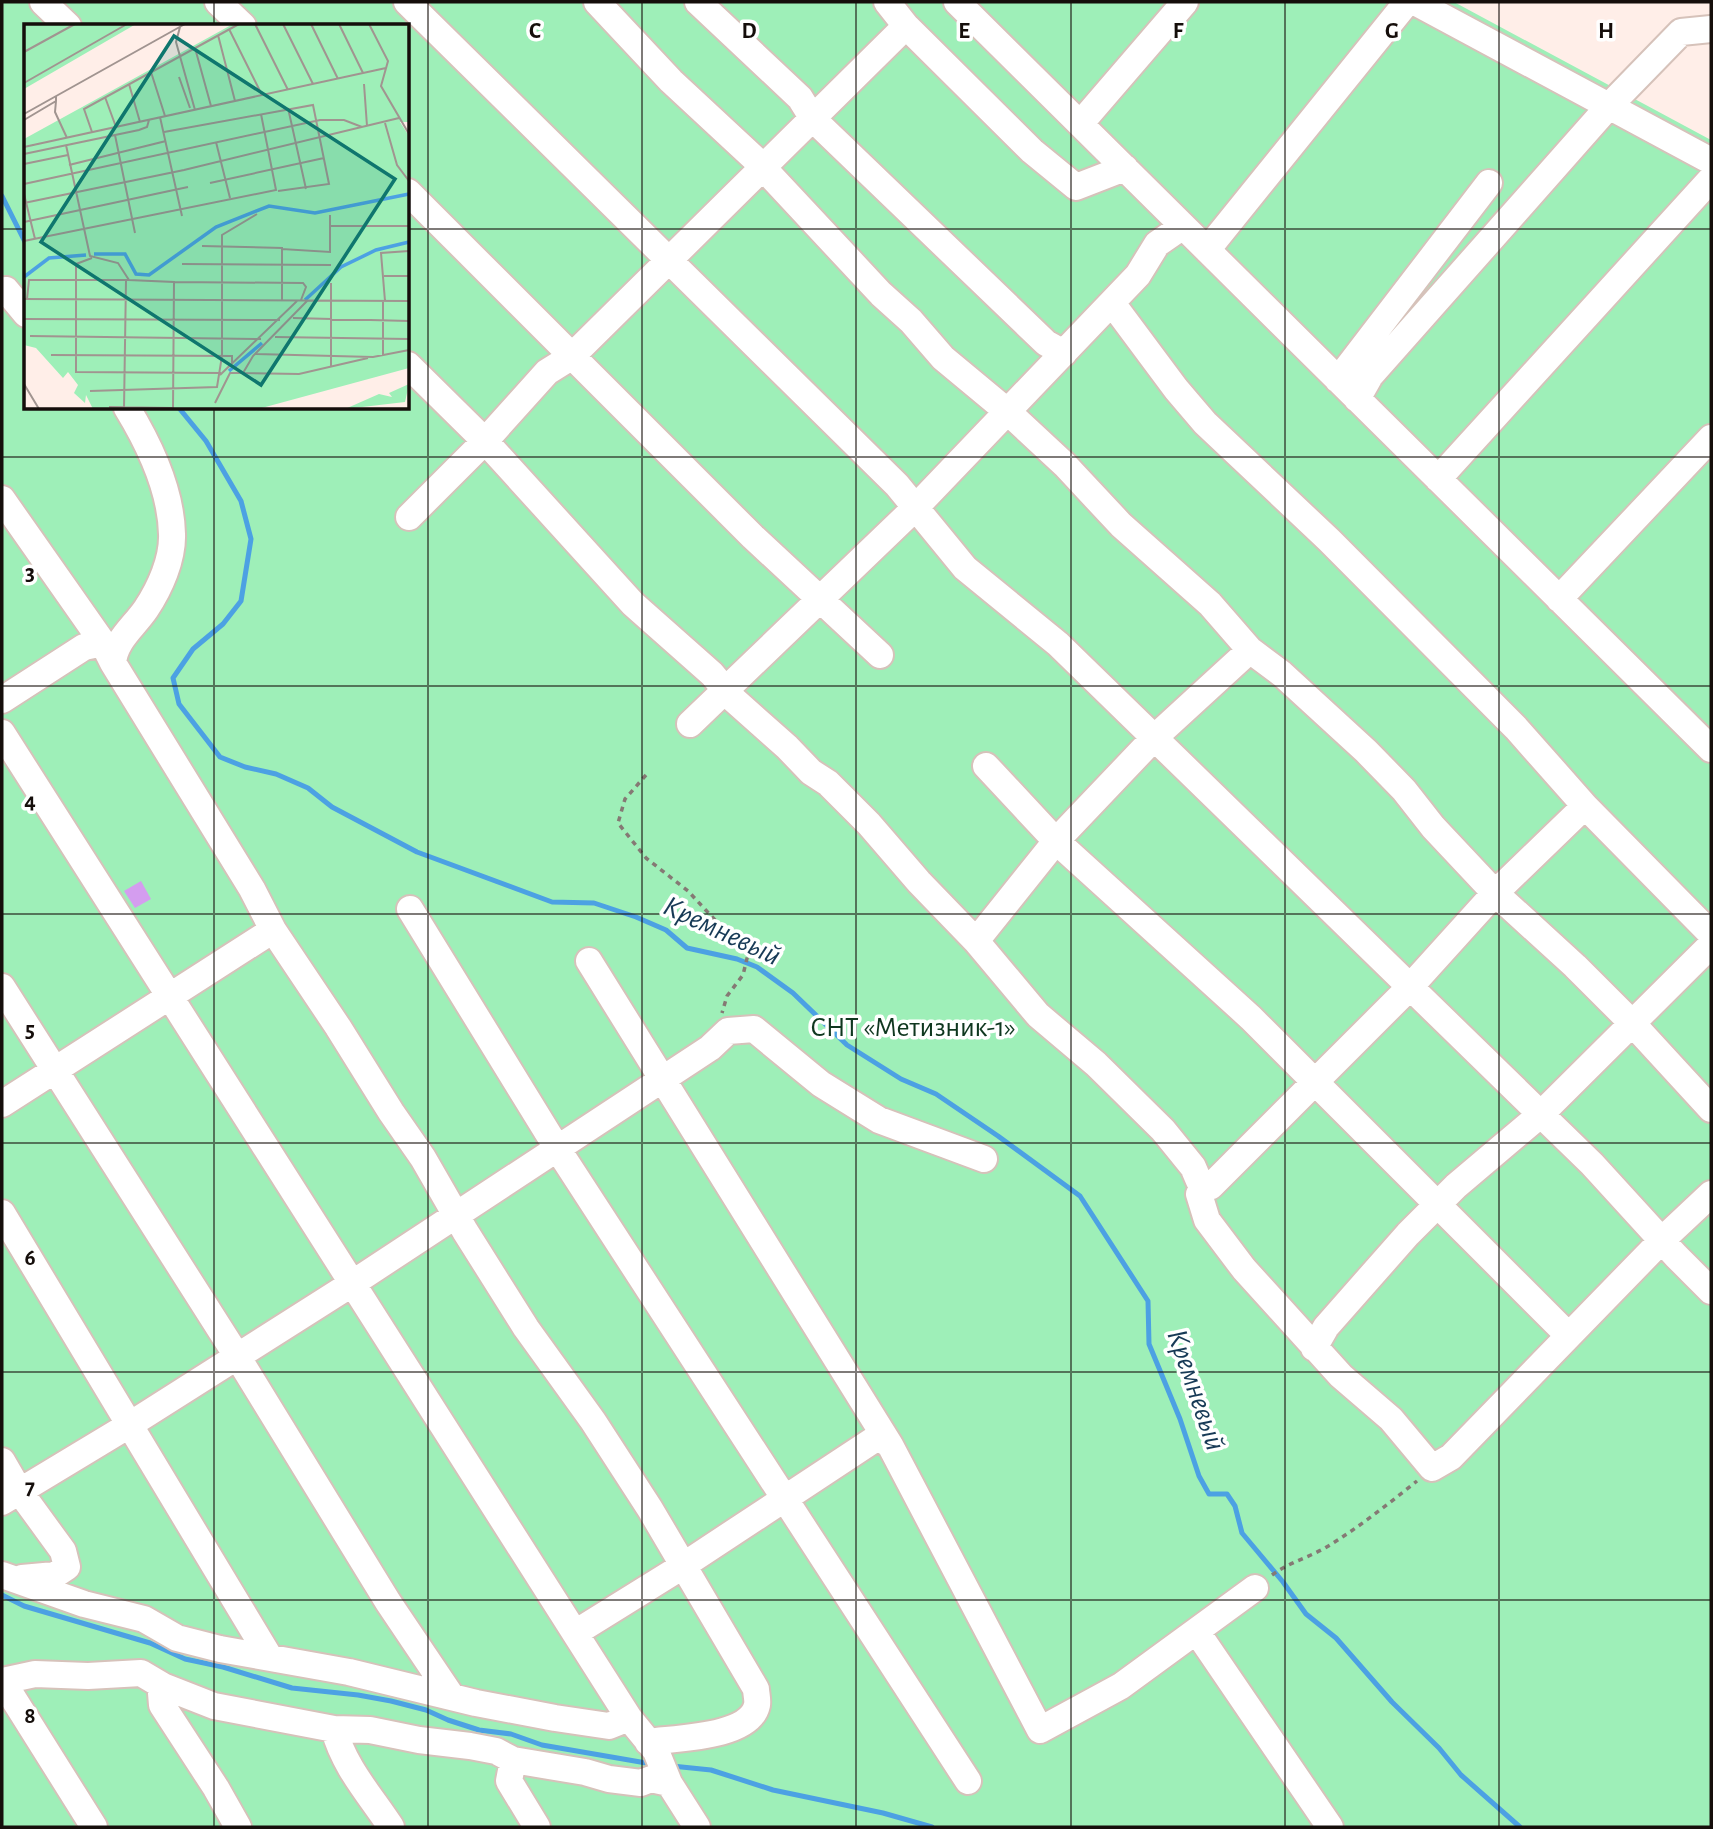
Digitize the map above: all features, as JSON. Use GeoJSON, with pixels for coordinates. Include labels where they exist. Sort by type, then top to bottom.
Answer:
{"type":"FeatureCollection","features":[{"type":"Feature","properties":{"kind":"lane"},"geometry":{"type":"LineString","coordinates":[[43,2],[66,24]]}},
{"type":"Feature","properties":{"kind":"lane"},"geometry":{"type":"LineString","coordinates":[[218,2],[241,24]]}},
{"type":"Feature","properties":{"kind":"lane"},"geometry":{"type":"LineString","coordinates":[[597,2],[671,81],[762,167],[881,294],[911,321],[943,358],[1008,412],[1065,465],[1121,525],[1210,604],[1250,650],[1282,674],[1366,751],[1495,893],[1575,966],[1711,1109]]}},
{"type":"Feature","properties":{"kind":"lane"},"geometry":{"type":"LineString","coordinates":[[698,2],[800,98],[813,119],[1046,343],[1065,353]]}},
{"type":"Feature","properties":{"kind":"lane"},"geometry":{"type":"LineString","coordinates":[[887,2],[906,26],[1032,150],[1076,187],[1125,168]]}},
{"type":"Feature","properties":{"kind":"lane"},"geometry":{"type":"LineString","coordinates":[[957,2],[1559,599],[1708,735]]}},
{"type":"Feature","properties":{"kind":"lane"},"geometry":{"type":"LineString","coordinates":[[1080,124],[1185,2]]}},
{"type":"Feature","properties":{"kind":"lane"},"geometry":{"type":"LineString","coordinates":[[1208,250],[1407,2]]}},
{"type":"Feature","properties":{"kind":"lane"},"geometry":{"type":"LineString","coordinates":[[1415,2],[1711,161]]}},
{"type":"Feature","properties":{"kind":"lane"},"geometry":{"type":"LineString","coordinates":[[417,12],[916,507],[965,568],[1058,644],[1592,1164],[1711,1291]]}},
{"type":"Feature","properties":{"kind":"lane"},"geometry":{"type":"LineString","coordinates":[[409,517],[485,441],[547,372],[571,357],[667,259],[906,26]]}},
{"type":"Feature","properties":{"kind":"lane"},"geometry":{"type":"LineString","coordinates":[[1357,399],[1370,376],[1609,106],[1681,32],[1711,29]]}},
{"type":"Feature","properties":{"kind":"lane"},"geometry":{"type":"LineString","coordinates":[[1438,479],[1711,179]]}},
{"type":"Feature","properties":{"kind":"lane"},"geometry":{"type":"LineString","coordinates":[[1338,380],[1489,183]]}},
{"type":"Feature","properties":{"kind":"lane"},"geometry":{"type":"LineString","coordinates":[[410,194],[753,537],[880,655]]}},
{"type":"Feature","properties":{"kind":"lane"},"geometry":{"type":"LineString","coordinates":[[690,724],[916,507],[1138,275],[1157,244],[1183,226]]}},
{"type":"Feature","properties":{"kind":"lane"},"geometry":{"type":"LineString","coordinates":[[2,293],[6,290],[24,312]]}},
{"type":"Feature","properties":{"kind":"lane"},"geometry":{"type":"LineString","coordinates":[[1112,303],[1205,423],[1329,540],[1516,727],[1585,806],[1711,934]]}},
{"type":"Feature","properties":{"kind":"lane"},"geometry":{"type":"LineString","coordinates":[[410,367],[485,441],[633,604],[712,674],[726,691],[811,772],[828,783],[885,841],[919,882],[976,941],[1038,1016],[1134,1100],[1181,1151],[1199,1181],[1211,1186],[1410,987],[1495,893],[1585,806]]}},
{"type":"Feature","properties":{"kind":"lane"},"geometry":{"type":"LineString","coordinates":[[108,653],[145,611],[158,590],[167,565],[173,535],[159,473],[143,434],[128,410]]}},
{"type":"Feature","properties":{"kind":"lane"},"geometry":{"type":"LineString","coordinates":[[1559,599],[1711,438]]}},
{"type":"Feature","properties":{"kind":"lane"},"geometry":{"type":"LineString","coordinates":[[2,499],[108,653],[252,889],[273,930],[391,1112],[424,1158],[456,1216],[526,1328],[593,1421],[650,1509],[756,1689],[757,1706],[745,1723],[723,1732],[652,1746]]}},
{"type":"Feature","properties":{"kind":"lane"},"geometry":{"type":"LineString","coordinates":[[2,700],[84,647],[108,653]]}},
{"type":"Feature","properties":{"kind":"lane"},"geometry":{"type":"LineString","coordinates":[[976,941],[1056,841],[1154,738],[1250,650]]}},
{"type":"Feature","properties":{"kind":"lane"},"geometry":{"type":"LineString","coordinates":[[2,733],[629,1718],[652,1746],[669,1783],[697,1827]]}},
{"type":"Feature","properties":{"kind":"lane"},"geometry":{"type":"LineString","coordinates":[[986,766],[1056,841],[1251,1017],[1569,1335]]}},
{"type":"Feature","properties":{"kind":"lane"},"geometry":{"type":"LineString","coordinates":[[410,909],[557,1148],[968,1781]]}},
{"type":"Feature","properties":{"kind":"lane"},"geometry":{"type":"LineString","coordinates":[[2,1104],[273,930]]}},
{"type":"Feature","properties":{"kind":"lane"},"geometry":{"type":"LineString","coordinates":[[1314,1348],[1326,1328],[1408,1234],[1438,1204],[1540,1115],[1711,945]]}},
{"type":"Feature","properties":{"kind":"lane"},"geometry":{"type":"LineString","coordinates":[[589,961],[890,1445],[1040,1730],[1121,1686],[1255,1588]]}},
{"type":"Feature","properties":{"kind":"lane"},"geometry":{"type":"LineString","coordinates":[[2,987],[237,1356],[388,1602],[452,1697]]}},
{"type":"Feature","properties":{"kind":"lane"},"geometry":{"type":"LineString","coordinates":[[11,1497],[353,1283],[710,1048],[728,1031],[754,1029],[821,1084],[879,1120],[984,1159]]}},
{"type":"Feature","properties":{"kind":"lane"},"geometry":{"type":"LineString","coordinates":[[1199,1194],[1207,1220],[1244,1269],[1341,1376],[1391,1419],[1432,1468],[1451,1457],[1662,1240],[1711,1194]]}},
{"type":"Feature","properties":{"kind":"lane"},"geometry":{"type":"LineString","coordinates":[[2,1213],[270,1658]]}},
{"type":"Feature","properties":{"kind":"lane"},"geometry":{"type":"LineString","coordinates":[[575,1633],[683,1566],[878,1437],[890,1445]]}},
{"type":"Feature","properties":{"kind":"lane"},"geometry":{"type":"LineString","coordinates":[[2,1461],[11,1497],[63,1551],[67,1567],[55,1575],[8,1577]]}},
{"type":"Feature","properties":{"kind":"lane"},"geometry":{"type":"LineString","coordinates":[[8,1577],[84,1604],[144,1619],[177,1638],[219,1649],[362,1675],[502,1708],[609,1726],[629,1718]]}},
{"type":"Feature","properties":{"kind":"lane"},"geometry":{"type":"LineString","coordinates":[[1197,1632],[1330,1827]]}},
{"type":"Feature","properties":{"kind":"lane"},"geometry":{"type":"LineString","coordinates":[[94,1827],[2,1681],[35,1674],[88,1676],[141,1673],[163,1686],[214,1706],[334,1729],[370,1730],[419,1740],[470,1746],[496,1751],[513,1760],[585,1772],[608,1779],[641,1783],[651,1779],[669,1783]]}},
{"type":"Feature","properties":{"kind":"lane"},"geometry":{"type":"LineString","coordinates":[[163,1686],[162,1706],[216,1787],[238,1827]]}},
{"type":"Feature","properties":{"kind":"lane"},"geometry":{"type":"LineString","coordinates":[[334,1729],[338,1745],[353,1773],[391,1827]]}},
{"type":"Feature","properties":{"kind":"lane"},"geometry":{"type":"LineString","coordinates":[[513,1760],[509,1781],[537,1827]]}},
{"type":"Feature","properties":{"kind":"path"},"geometry":{"type":"LineString","coordinates":[[646,775],[625,799],[618,823],[646,858],[688,891],[716,921],[750,946],[743,975],[727,996],[710,1048]]}},
{"type":"Feature","properties":{"kind":"path"},"geometry":{"type":"LineString","coordinates":[[1255,1588],[1284,1566],[1305,1559],[1366,1523],[1432,1468]]}},
{"type":"Feature","properties":{"kind":"green space","name":"СНТ «Метизник-1»"},"geometry":{"type":"Polygon","coordinates":[[[2,2],[1454,2],[1711,140],[1711,1827],[2,1827],[2,2]]]}},
{"type":"Feature","properties":{"kind":"building"},"geometry":{"type":"Polygon","coordinates":[[[141,881],[151,899],[135,908],[124,891],[141,881]]]}},
{"type":"Feature","properties":{"kind":"waterway","name":"Кремневый"},"geometry":{"type":"LineString","coordinates":[[2,196],[24,240]]}},
{"type":"Feature","properties":{"kind":"waterway","name":"Кремневый"},"geometry":{"type":"LineString","coordinates":[[181,410],[206,441],[241,501],[251,539],[241,601],[223,624],[193,649],[173,678],[179,704],[220,757],[245,767],[276,774],[308,788],[332,807],[417,852],[552,902],[594,903],[636,917],[666,930],[687,948],[737,959],[757,967],[793,993],[847,1045],[901,1079],[936,1094],[1080,1196],[1148,1301],[1149,1344],[1180,1419],[1199,1476],[1209,1494],[1227,1494],[1235,1506],[1242,1533],[1306,1614],[1336,1638],[1461,1775],[1520,1827]]}},
{"type":"Feature","properties":{"kind":"waterway"},"geometry":{"type":"LineString","coordinates":[[2,1595],[24,1606],[150,1643],[185,1659],[223,1667],[292,1688],[391,1701],[426,1710],[479,1730],[511,1734],[542,1745],[652,1764]]}},
{"type":"Feature","properties":{"kind":"waterway"},"geometry":{"type":"LineString","coordinates":[[672,1766],[711,1770],[773,1790],[883,1813],[932,1827]]}}]}
